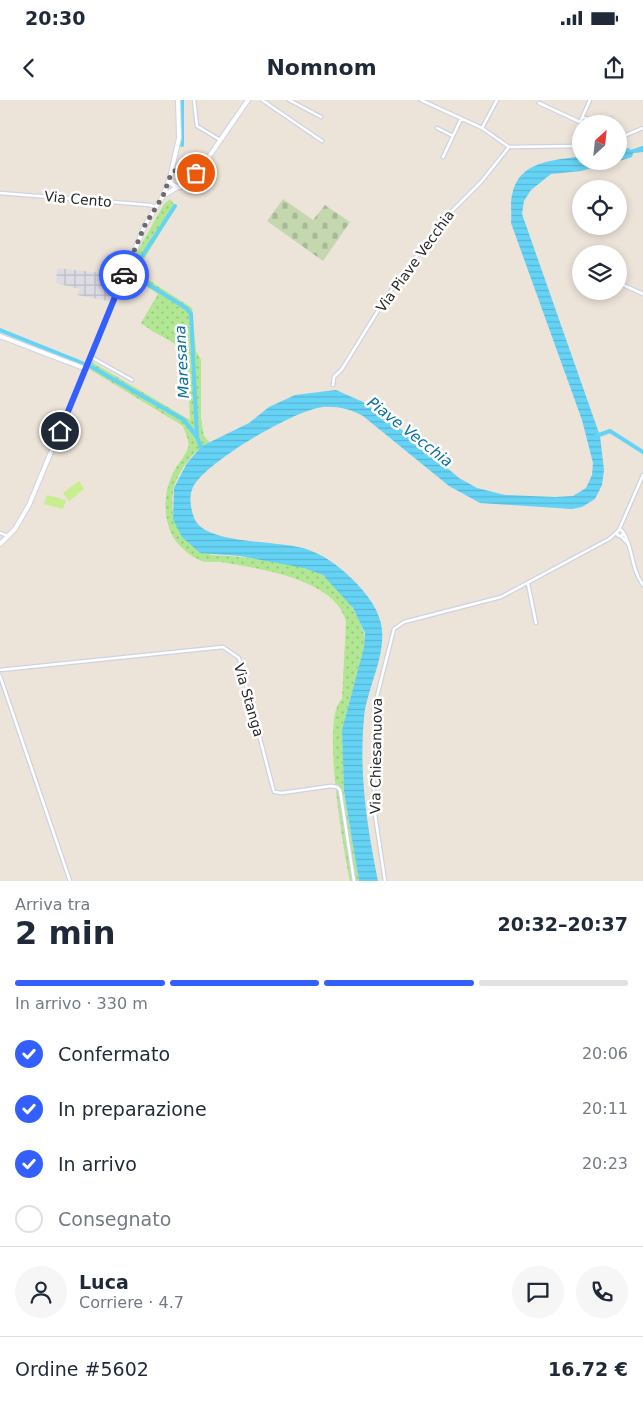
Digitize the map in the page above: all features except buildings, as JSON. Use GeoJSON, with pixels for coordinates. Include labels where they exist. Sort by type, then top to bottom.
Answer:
{"type":"FeatureCollection","features":[{"type":"Feature","properties":{"kind":"street"},"geometry":{"type":"LineString","coordinates":[[0,544],[20,521],[29,505],[145,225],[163,196],[170,178],[179,138],[178,100]]}},
{"type":"Feature","properties":{"kind":"street"},"geometry":{"type":"LineString","coordinates":[[194,100],[196,126],[221,141]]}},
{"type":"Feature","properties":{"kind":"street"},"geometry":{"type":"LineString","coordinates":[[163,196],[187,180],[200,167],[221,141],[248,100]]}},
{"type":"Feature","properties":{"kind":"street"},"geometry":{"type":"LineString","coordinates":[[262,100],[322,141]]}},
{"type":"Feature","properties":{"kind":"street"},"geometry":{"type":"LineString","coordinates":[[289,100],[321,117]]}},
{"type":"Feature","properties":{"kind":"street"},"geometry":{"type":"LineString","coordinates":[[421,100],[482,128],[509,147],[572,146]]}},
{"type":"Feature","properties":{"kind":"street"},"geometry":{"type":"LineString","coordinates":[[482,128],[497,100]]}},
{"type":"Feature","properties":{"kind":"street"},"geometry":{"type":"LineString","coordinates":[[585,115],[590,100]]}},
{"type":"Feature","properties":{"kind":"street"},"geometry":{"type":"LineString","coordinates":[[539,103],[572,118]]}},
{"type":"Feature","properties":{"kind":"street"},"geometry":{"type":"LineString","coordinates":[[443,157],[461,119]]}},
{"type":"Feature","properties":{"kind":"street"},"geometry":{"type":"LineString","coordinates":[[437,128],[453,136]]}},
{"type":"Feature","properties":{"kind":"street"},"geometry":{"type":"LineString","coordinates":[[628,134],[643,128]]}},
{"type":"Feature","properties":{"kind":"street","name":"Via Piave Vecchia"},"geometry":{"type":"LineString","coordinates":[[333,385],[334,378],[342,369],[387,296],[455,206],[481,182],[509,147]]}},
{"type":"Feature","properties":{"kind":"street"},"geometry":{"type":"LineString","coordinates":[[176,156],[187,180]]}},
{"type":"Feature","properties":{"kind":"street"},"geometry":{"type":"LineString","coordinates":[[171,173],[176,170],[194,171],[200,167]]}},
{"type":"Feature","properties":{"kind":"street"},"geometry":{"type":"LineString","coordinates":[[170,178],[173,184],[179,186]]}},
{"type":"Feature","properties":{"kind":"street","name":"Via Cento"},"geometry":{"type":"LineString","coordinates":[[0,193],[150,204],[156,207]]}},
{"type":"Feature","properties":{"kind":"street"},"geometry":{"type":"LineString","coordinates":[[627,287],[643,294]]}},
{"type":"Feature","properties":{"kind":"street"},"geometry":{"type":"LineString","coordinates":[[0,336],[87,368]]}},
{"type":"Feature","properties":{"kind":"street"},"geometry":{"type":"LineString","coordinates":[[90,359],[132,380]]}},
{"type":"Feature","properties":{"kind":"street"},"geometry":{"type":"LineString","coordinates":[[630,546],[620,536],[643,476]]}},
{"type":"Feature","properties":{"kind":"street"},"geometry":{"type":"LineString","coordinates":[[621,531],[630,546],[633,568],[643,585]]}},
{"type":"Feature","properties":{"kind":"street","name":"Via Chiesanuova"},"geometry":{"type":"LineString","coordinates":[[385,881],[374,808],[374,716],[375,700],[391,633],[398,625],[404,622],[490,601],[528,584],[621,531]]}},
{"type":"Feature","properties":{"kind":"street"},"geometry":{"type":"LineString","coordinates":[[0,533],[8,536]]}},
{"type":"Feature","properties":{"kind":"street","name":"Via Chiesanuova"},"geometry":{"type":"LineString","coordinates":[[609,539],[620,536]]}},
{"type":"Feature","properties":{"kind":"street"},"geometry":{"type":"LineString","coordinates":[[528,584],[536,623]]}},
{"type":"Feature","properties":{"kind":"street","name":"Via Stanga"},"geometry":{"type":"LineString","coordinates":[[0,670],[223,647],[239,658],[242,666],[274,792],[282,793],[331,786],[340,790],[354,881]]}},
{"type":"Feature","properties":{"kind":"street"},"geometry":{"type":"LineString","coordinates":[[0,676],[70,881]]}},
{"type":"Feature","properties":{"kind":"shaded area"},"geometry":{"type":"Polygon","coordinates":[[[57,268],[120,275],[109,301],[77,295],[80,289],[56,283],[57,268]]]}},
{"type":"Feature","properties":{"kind":"green space"},"geometry":{"type":"Polygon","coordinates":[[[170,199],[176,207],[138,269],[141,275],[192,308],[196,351],[201,360],[201,418],[204,436],[210,443],[193,455],[179,474],[173,491],[173,519],[211,555],[286,563],[324,576],[345,597],[359,620],[364,632],[364,647],[342,730],[344,791],[359,881],[350,881],[339,815],[333,757],[333,731],[336,711],[342,699],[346,621],[339,606],[327,595],[311,585],[293,578],[255,568],[202,561],[194,558],[184,549],[175,540],[166,515],[166,497],[170,479],[188,448],[188,440],[183,426],[89,369],[92,362],[190,420],[187,350],[141,323],[158,294],[128,274],[137,252],[164,204],[170,199]]]}},
{"type":"Feature","properties":{"kind":"green space"},"geometry":{"type":"Polygon","coordinates":[[[283,199],[313,220],[325,205],[350,222],[323,261],[267,221],[283,199]]]}},
{"type":"Feature","properties":{"kind":"green space"},"geometry":{"type":"Polygon","coordinates":[[[79,481],[84,489],[69,501],[63,493],[79,481]]]}},
{"type":"Feature","properties":{"kind":"green space"},"geometry":{"type":"Polygon","coordinates":[[[47,495],[66,500],[63,509],[44,504],[47,495]]]}},
{"type":"Feature","properties":{"kind":"water"},"geometry":{"type":"Polygon","coordinates":[[[643,146],[643,152],[633,153],[632,157],[628,158],[628,148],[630,150],[643,146]]]}},
{"type":"Feature","properties":{"kind":"water"},"geometry":{"type":"Polygon","coordinates":[[[572,157],[572,170],[584,170],[551,174],[531,190],[524,201],[522,214],[600,436],[604,470],[602,485],[595,499],[582,507],[572,509],[480,503],[449,486],[363,416],[343,408],[333,407],[310,410],[292,417],[252,439],[215,464],[201,477],[191,491],[192,512],[195,520],[203,528],[230,538],[297,547],[323,556],[353,579],[374,605],[380,620],[382,640],[379,661],[365,708],[362,750],[366,806],[378,881],[359,881],[344,791],[342,730],[364,647],[365,633],[353,608],[323,575],[304,568],[240,556],[200,553],[182,537],[173,519],[174,488],[187,463],[202,446],[249,423],[269,407],[295,395],[336,390],[363,402],[402,430],[459,478],[477,488],[505,495],[555,497],[573,496],[586,488],[592,475],[593,463],[582,420],[511,223],[511,202],[516,183],[530,169],[549,161],[572,157]]]}},
{"type":"Feature","properties":{"kind":"waterway","name":"Maresana"},"geometry":{"type":"LineString","coordinates":[[182,100],[182,145]]}},
{"type":"Feature","properties":{"kind":"waterway","name":"Maresana"},"geometry":{"type":"LineString","coordinates":[[175,206],[137,264],[135,276],[186,308],[191,314],[197,437]]}},
{"type":"Feature","properties":{"kind":"waterway"},"geometry":{"type":"LineString","coordinates":[[0,330],[92,367],[184,420],[197,437],[202,450]]}},
{"type":"Feature","properties":{"kind":"waterway"},"geometry":{"type":"LineString","coordinates":[[596,436],[610,431],[643,452]]}},
{"type":"Feature","properties":{"kind":"way so far"},"geometry":{"type":"LineString","coordinates":[[124,275],[145,225],[168,186],[171,174],[177,169],[191,171],[200,167],[196,173]]}},
{"type":"Feature","properties":{"kind":"route"},"geometry":{"type":"LineString","coordinates":[[60,431],[124,275]]}},
{"type":"Feature","properties":{"kind":"water label","name":"Piave Vecchia"},"geometry":{"type":"Point","coordinates":[410,432]}}]}
